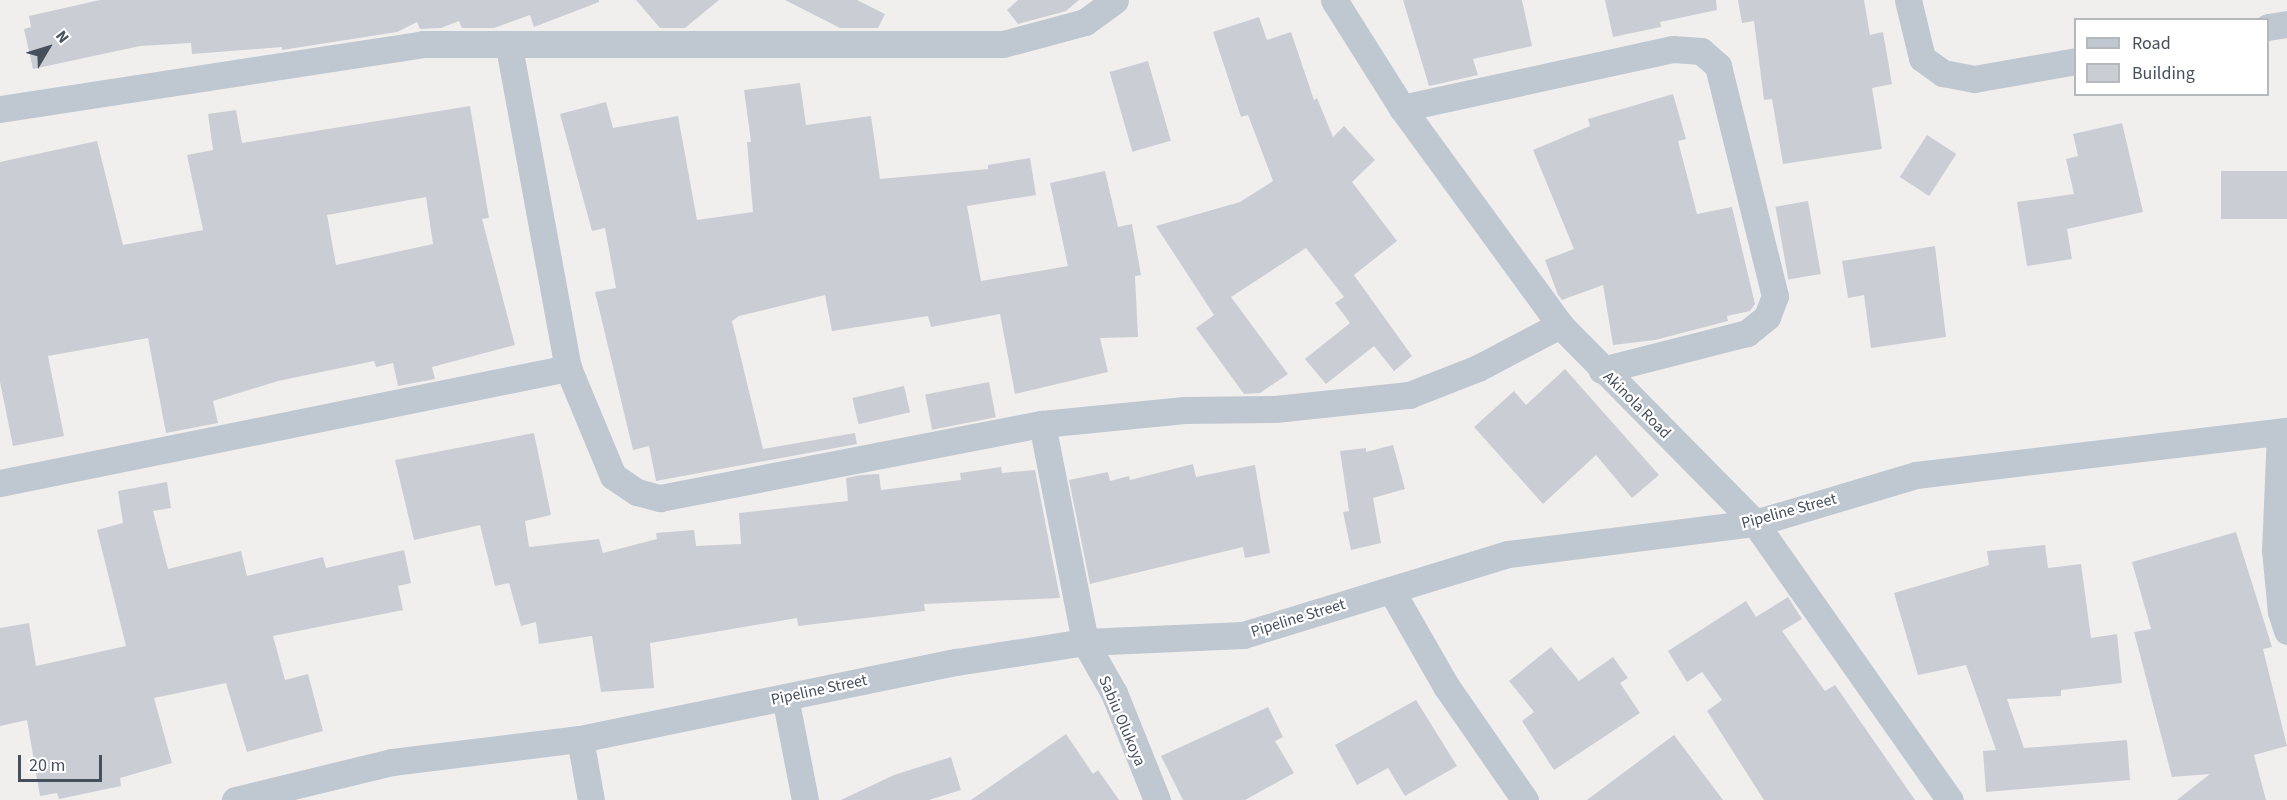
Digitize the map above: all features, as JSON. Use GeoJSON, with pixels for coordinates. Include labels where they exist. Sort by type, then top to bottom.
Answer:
{"type":"FeatureCollection","features":[{"type":"Feature","properties":{"kind":"street"},"geometry":{"type":"LineString","coordinates":[[0,107],[423,44],[509,47],[1003,44],[1085,22],[1115,0]]}},
{"type":"Feature","properties":{"kind":"street","name":"Akinola Road"},"geometry":{"type":"LineString","coordinates":[[1334,0],[1402,108],[1560,325],[1755,523],[1950,800]]}},
{"type":"Feature","properties":{"kind":"street"},"geometry":{"type":"LineString","coordinates":[[1908,0],[1922,58],[1943,73],[1974,79],[2074,61]]}},
{"type":"Feature","properties":{"kind":"street"},"geometry":{"type":"LineString","coordinates":[[2269,27],[2287,24]]}},
{"type":"Feature","properties":{"kind":"street"},"geometry":{"type":"LineString","coordinates":[[509,47],[568,368],[613,476],[637,492],[660,498],[1041,424],[1184,410],[1275,409],[1409,394],[1478,368],[1560,325]]}},
{"type":"Feature","properties":{"kind":"street"},"geometry":{"type":"LineString","coordinates":[[1402,108],[1673,50],[1701,51],[1718,66],[1775,296],[1767,318],[1748,333],[1602,370]]}},
{"type":"Feature","properties":{"kind":"street"},"geometry":{"type":"LineString","coordinates":[[0,483],[568,368]]}},
{"type":"Feature","properties":{"kind":"street","name":"Sabiu Olukoya"},"geometry":{"type":"LineString","coordinates":[[1041,424],[1085,642],[1114,693],[1157,800]]}},
{"type":"Feature","properties":{"kind":"street"},"geometry":{"type":"LineString","coordinates":[[2284,431],[2275,550],[2281,612],[2287,631]]}},
{"type":"Feature","properties":{"kind":"street","name":"Pipeline Street"},"geometry":{"type":"LineString","coordinates":[[234,800],[392,762],[580,739],[956,662],[1085,642],[1243,635],[1508,554],[1755,523],[1916,475],[2284,431]]}},
{"type":"Feature","properties":{"kind":"street"},"geometry":{"type":"LineString","coordinates":[[1391,590],[1446,686],[1525,800]]}},
{"type":"Feature","properties":{"kind":"street"},"geometry":{"type":"LineString","coordinates":[[785,697],[805,800]]}},
{"type":"Feature","properties":{"kind":"street"},"geometry":{"type":"LineString","coordinates":[[580,739],[591,800]]}},
{"type":"Feature","properties":{"kind":"building"},"geometry":{"type":"Polygon","coordinates":[[[100,0],[599,0],[599,2],[534,27],[530,15],[494,28],[462,28],[459,21],[441,28],[420,29],[417,22],[397,32],[282,50],[282,47],[192,54],[191,43],[140,46],[33,69],[24,29],[31,27],[29,16],[100,0]]]}},
{"type":"Feature","properties":{"kind":"building"},"geometry":{"type":"Polygon","coordinates":[[[636,0],[719,0],[685,28],[660,28],[636,0]]]}},
{"type":"Feature","properties":{"kind":"building"},"geometry":{"type":"Polygon","coordinates":[[[785,0],[857,0],[885,14],[878,28],[840,28],[785,0]]]}},
{"type":"Feature","properties":{"kind":"building"},"geometry":{"type":"Polygon","coordinates":[[[1018,0],[1079,0],[1066,11],[1018,24],[1007,10],[1018,0]]]}},
{"type":"Feature","properties":{"kind":"building"},"geometry":{"type":"Polygon","coordinates":[[[1403,0],[1522,0],[1532,46],[1473,59],[1478,75],[1429,86],[1403,0]]]}},
{"type":"Feature","properties":{"kind":"building"},"geometry":{"type":"Polygon","coordinates":[[[1605,0],[1716,0],[1717,10],[1660,22],[1661,27],[1613,37],[1605,0]]]}},
{"type":"Feature","properties":{"kind":"building"},"geometry":{"type":"Polygon","coordinates":[[[1738,0],[1864,0],[1870,35],[1883,32],[1892,84],[1872,88],[1882,149],[1783,164],[1772,99],[1764,100],[1754,21],[1742,23],[1738,0]]]}},
{"type":"Feature","properties":{"kind":"building"},"geometry":{"type":"Polygon","coordinates":[[[1259,17],[1267,40],[1291,32],[1314,100],[1317,98],[1333,137],[1344,126],[1375,160],[1352,182],[1397,241],[1354,275],[1412,356],[1394,371],[1374,346],[1326,384],[1305,359],[1350,323],[1335,303],[1344,297],[1306,248],[1231,297],[1288,374],[1260,393],[1244,394],[1196,328],[1214,315],[1156,226],[1240,202],[1273,181],[1248,115],[1241,117],[1213,32],[1259,17]]]}},
{"type":"Feature","properties":{"kind":"building"},"geometry":{"type":"Polygon","coordinates":[[[1148,61],[1171,141],[1132,152],[1110,72],[1148,61]]]}},
{"type":"Feature","properties":{"kind":"building"},"geometry":{"type":"Polygon","coordinates":[[[800,83],[806,125],[871,116],[880,179],[988,169],[988,165],[1030,158],[1036,195],[967,206],[981,281],[1068,266],[1050,183],[1105,171],[1118,227],[1132,224],[1141,275],[1135,276],[1138,337],[1100,338],[1108,372],[1015,394],[1000,314],[931,327],[928,316],[832,331],[825,295],[739,316],[732,321],[763,449],[855,433],[857,444],[656,481],[649,446],[633,450],[595,292],[616,288],[605,228],[592,231],[560,114],[606,102],[613,128],[678,116],[697,220],[753,212],[747,142],[751,142],[744,90],[800,83]]]}},
{"type":"Feature","properties":{"kind":"building"},"geometry":{"type":"Polygon","coordinates":[[[1673,94],[1686,139],[1678,141],[1697,214],[1732,207],[1755,304],[1750,311],[1727,316],[1728,321],[1655,340],[1613,345],[1603,285],[1562,300],[1558,295],[1545,260],[1574,249],[1533,150],[1590,126],[1588,119],[1673,94]]]}},
{"type":"Feature","properties":{"kind":"building"},"geometry":{"type":"Polygon","coordinates":[[[470,106],[489,218],[482,219],[515,345],[432,367],[435,379],[398,386],[393,363],[376,367],[374,361],[278,381],[213,401],[218,423],[166,433],[148,338],[48,356],[64,436],[13,446],[0,382],[0,162],[97,141],[123,245],[203,230],[187,155],[213,150],[208,114],[236,110],[242,143],[470,106]],[[426,197],[327,215],[336,265],[433,244],[426,197]]]}},
{"type":"Feature","properties":{"kind":"building"},"geometry":{"type":"Polygon","coordinates":[[[2122,123],[2143,212],[2067,229],[2072,259],[2027,266],[2017,202],[2074,194],[2066,159],[2078,156],[2073,134],[2122,123]]]}},
{"type":"Feature","properties":{"kind":"building"},"geometry":{"type":"Polygon","coordinates":[[[1927,135],[1956,154],[1929,196],[1900,177],[1927,135]]]}},
{"type":"Feature","properties":{"kind":"building"},"geometry":{"type":"Polygon","coordinates":[[[2221,171],[2287,171],[2287,219],[2221,219],[2221,171]]]}},
{"type":"Feature","properties":{"kind":"building"},"geometry":{"type":"Polygon","coordinates":[[[1808,201],[1821,274],[1788,280],[1776,207],[1808,201]]]}},
{"type":"Feature","properties":{"kind":"building"},"geometry":{"type":"Polygon","coordinates":[[[1935,246],[1946,337],[1871,348],[1864,295],[1848,298],[1842,261],[1935,246]]]}},
{"type":"Feature","properties":{"kind":"building"},"geometry":{"type":"Polygon","coordinates":[[[1565,369],[1659,475],[1632,498],[1596,455],[1543,504],[1474,427],[1514,391],[1526,405],[1565,369]]]}},
{"type":"Feature","properties":{"kind":"building"},"geometry":{"type":"Polygon","coordinates":[[[989,382],[996,417],[932,430],[925,394],[989,382]]]}},
{"type":"Feature","properties":{"kind":"building"},"geometry":{"type":"Polygon","coordinates":[[[904,386],[910,412],[858,424],[852,398],[904,386]]]}},
{"type":"Feature","properties":{"kind":"building"},"geometry":{"type":"Polygon","coordinates":[[[534,433],[551,515],[525,521],[529,547],[599,539],[603,553],[657,539],[656,533],[694,530],[696,546],[741,544],[739,513],[848,501],[846,478],[861,475],[879,474],[881,490],[961,480],[960,473],[1001,467],[1002,473],[1035,470],[1060,598],[924,604],[925,611],[798,626],[797,618],[650,643],[654,688],[601,692],[592,636],[539,644],[536,622],[521,626],[509,583],[495,586],[480,525],[414,540],[395,460],[534,433]]]}},
{"type":"Feature","properties":{"kind":"building"},"geometry":{"type":"Polygon","coordinates":[[[1393,445],[1405,489],[1373,498],[1381,543],[1351,550],[1343,512],[1349,511],[1340,451],[1366,448],[1366,452],[1393,445]]]}},
{"type":"Feature","properties":{"kind":"building"},"geometry":{"type":"Polygon","coordinates":[[[1193,464],[1196,477],[1255,465],[1270,553],[1245,558],[1243,547],[1090,584],[1069,480],[1108,472],[1110,481],[1129,476],[1130,480],[1193,464]]]}},
{"type":"Feature","properties":{"kind":"building"},"geometry":{"type":"Polygon","coordinates":[[[167,482],[171,508],[153,511],[168,569],[241,551],[247,576],[323,557],[326,568],[404,550],[411,583],[398,586],[403,610],[273,636],[285,680],[308,674],[323,731],[247,752],[226,683],[154,698],[172,763],[120,778],[121,786],[59,799],[57,793],[40,796],[27,720],[0,726],[0,628],[29,623],[36,666],[126,646],[97,530],[123,523],[118,491],[167,482]]]}},
{"type":"Feature","properties":{"kind":"building"},"geometry":{"type":"Polygon","coordinates":[[[2236,532],[2272,647],[2263,649],[2287,746],[2254,755],[2266,800],[2177,800],[2210,774],[2172,777],[2134,632],[2151,629],[2132,562],[2236,532]]]}},
{"type":"Feature","properties":{"kind":"building"},"geometry":{"type":"Polygon","coordinates":[[[2045,545],[2048,568],[2081,564],[2091,638],[2117,634],[2122,683],[2061,690],[2061,696],[2007,699],[2024,748],[2127,740],[2130,780],[1986,792],[1983,751],[1996,750],[1966,665],[1918,675],[1894,593],[1989,565],[1987,551],[2045,545]]]}},
{"type":"Feature","properties":{"kind":"building"},"geometry":{"type":"Polygon","coordinates":[[[1788,597],[1802,619],[1782,631],[1825,691],[1835,685],[1915,800],[1764,800],[1707,711],[1722,700],[1702,672],[1687,682],[1668,651],[1746,601],[1756,617],[1788,597]]]}},
{"type":"Feature","properties":{"kind":"building"},"geometry":{"type":"Polygon","coordinates":[[[1551,647],[1579,681],[1613,657],[1628,678],[1620,683],[1640,713],[1554,770],[1522,721],[1534,712],[1509,681],[1551,647]]]}},
{"type":"Feature","properties":{"kind":"building"},"geometry":{"type":"Polygon","coordinates":[[[1416,700],[1457,766],[1405,796],[1388,768],[1357,785],[1335,745],[1416,700]]]}},
{"type":"Feature","properties":{"kind":"building"},"geometry":{"type":"Polygon","coordinates":[[[1268,707],[1283,737],[1275,741],[1294,773],[1245,800],[1183,800],[1161,756],[1268,707]]]}},
{"type":"Feature","properties":{"kind":"building"},"geometry":{"type":"Polygon","coordinates":[[[1066,734],[1093,774],[1098,770],[1119,800],[971,800],[1066,734]]]}},
{"type":"Feature","properties":{"kind":"building"},"geometry":{"type":"Polygon","coordinates":[[[1674,735],[1723,800],[1587,800],[1674,735]]]}},
{"type":"Feature","properties":{"kind":"building"},"geometry":{"type":"Polygon","coordinates":[[[951,757],[961,790],[929,800],[841,800],[894,775],[951,757]]]}}]}
